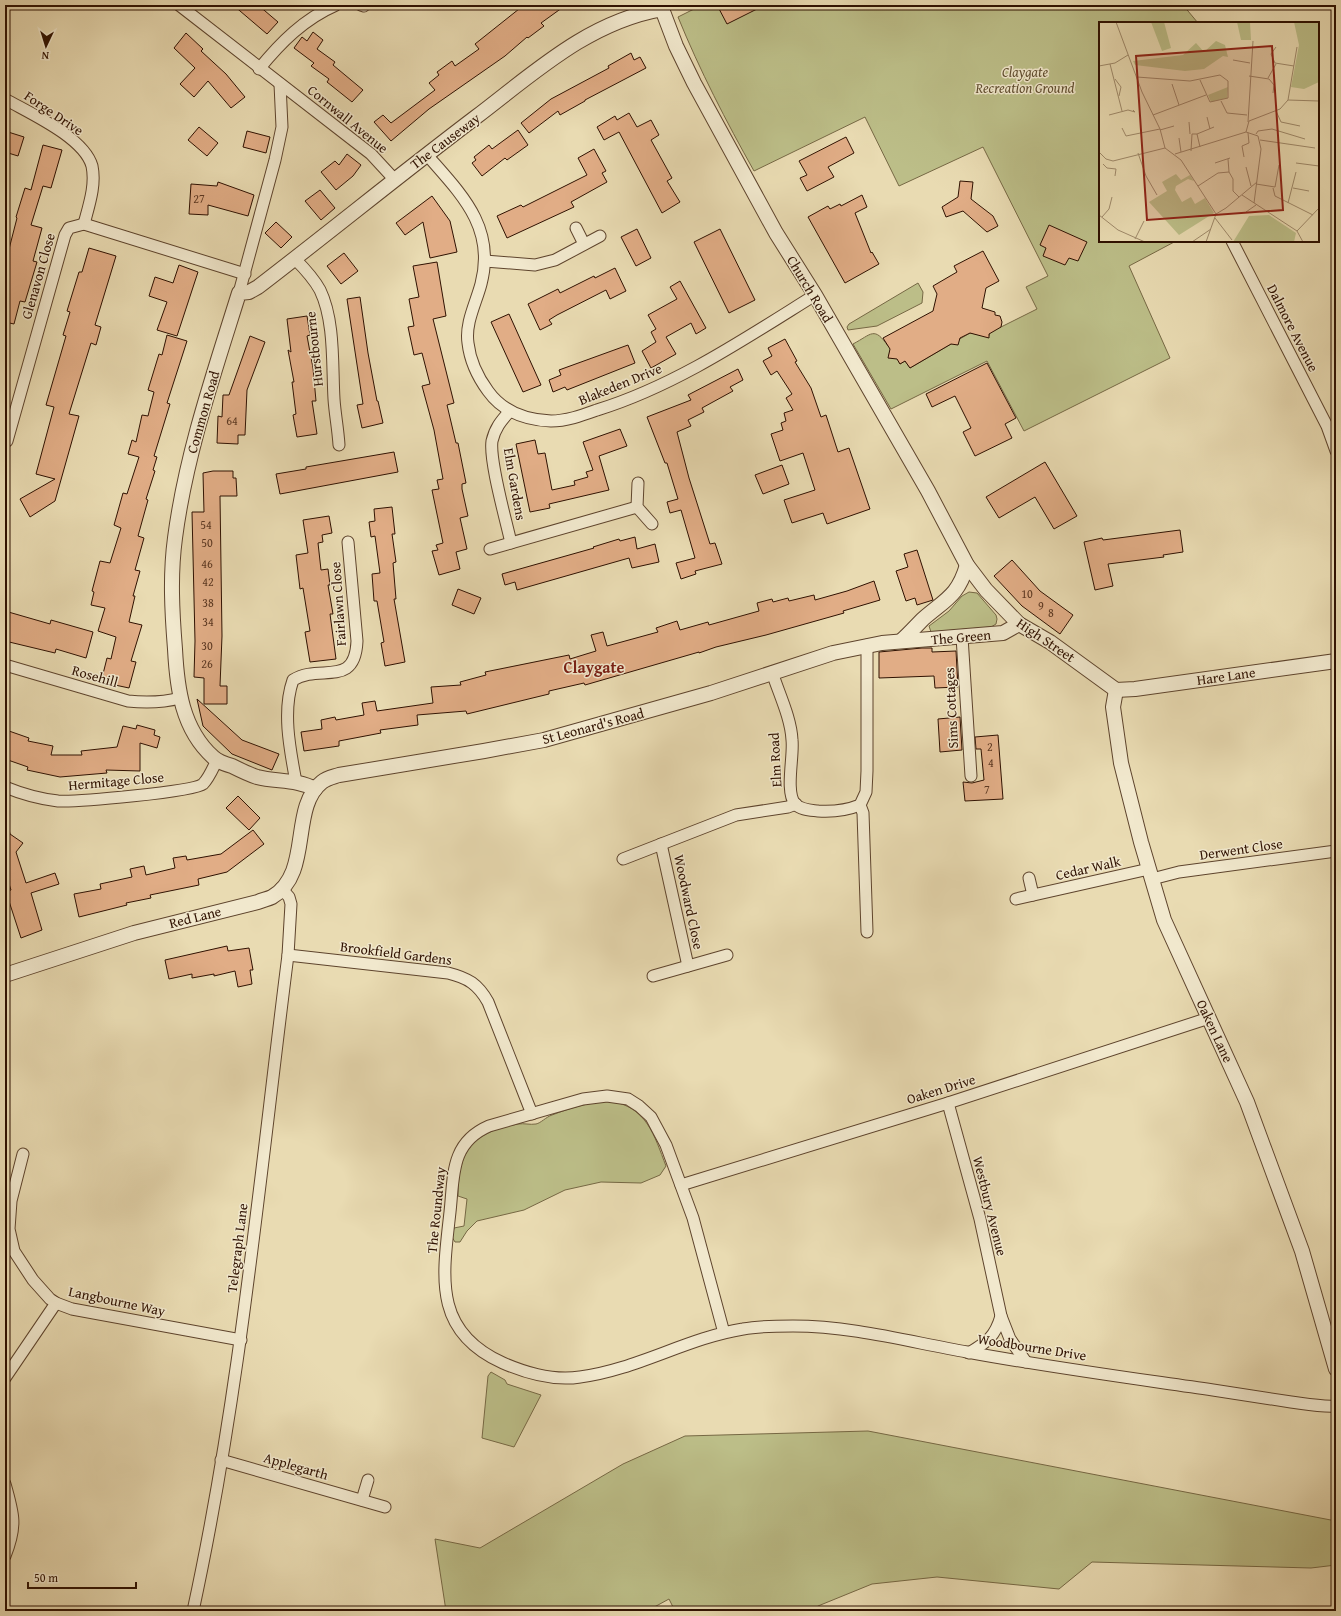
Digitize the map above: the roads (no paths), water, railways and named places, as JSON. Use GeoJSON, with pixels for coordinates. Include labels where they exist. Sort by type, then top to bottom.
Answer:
{"type":"FeatureCollection","features":[{"type":"Feature","properties":{"kind":"street"},"geometry":{"type":"LineString","coordinates":[[179,5],[280,84]]}},
{"type":"Feature","properties":{"kind":"street"},"geometry":{"type":"LineString","coordinates":[[259,68],[282,42],[300,26],[324,10],[336,5]]}},
{"type":"Feature","properties":{"kind":"street","name":"The Causeway"},"geometry":{"type":"LineString","coordinates":[[239,293],[249,292],[258,287],[427,154],[559,54],[594,32],[625,18],[663,7]]}},
{"type":"Feature","properties":{"kind":"street","name":"Church Road"},"geometry":{"type":"LineString","coordinates":[[663,7],[676,46],[694,83],[776,233],[815,295],[928,491],[967,565]]}},
{"type":"Feature","properties":{"kind":"street","name":"Cornwall Avenue"},"geometry":{"type":"LineString","coordinates":[[280,84],[371,154],[395,180]]}},
{"type":"Feature","properties":{"kind":"street","name":"Common Road"},"geometry":{"type":"LineString","coordinates":[[280,84],[282,126],[275,160],[245,274],[192,449],[175,538],[172,578],[172,613],[180,698],[188,720],[199,742],[217,760],[257,777],[306,784],[315,789]]}},
{"type":"Feature","properties":{"kind":"street","name":"Forge Drive"},"geometry":{"type":"LineString","coordinates":[[5,99],[56,128],[72,140],[85,153],[92,165],[93,180],[84,224]]}},
{"type":"Feature","properties":{"kind":"street","name":"Blakeden Drive"},"geometry":{"type":"LineString","coordinates":[[427,154],[464,200],[477,219],[483,241],[485,261],[482,280],[469,324],[468,340],[471,361],[481,381],[493,398],[509,412],[534,419],[552,421],[573,418],[614,405],[682,374],[815,295]]}},
{"type":"Feature","properties":{"kind":"street","name":"Glenavon Close"},"geometry":{"type":"LineString","coordinates":[[7,441],[65,235],[69,228],[76,224],[84,224]]}},
{"type":"Feature","properties":{"kind":"street"},"geometry":{"type":"LineString","coordinates":[[84,224],[245,274]]}},
{"type":"Feature","properties":{"kind":"street"},"geometry":{"type":"LineString","coordinates":[[576,228],[584,244]]}},
{"type":"Feature","properties":{"kind":"street"},"geometry":{"type":"LineString","coordinates":[[485,261],[535,265],[555,260],[600,236]]}},
{"type":"Feature","properties":{"kind":"street","name":"Dalmore Avenue"},"geometry":{"type":"LineString","coordinates":[[1233,242],[1327,426],[1336,451]]}},
{"type":"Feature","properties":{"kind":"street","name":"Hurstbourne"},"geometry":{"type":"LineString","coordinates":[[295,259],[305,268],[320,290],[326,309],[332,344],[334,400],[339,445]]}},
{"type":"Feature","properties":{"kind":"street","name":"Elm Gardens"},"geometry":{"type":"LineString","coordinates":[[509,412],[498,425],[492,441],[493,458],[511,543]]}},
{"type":"Feature","properties":{"kind":"street"},"geometry":{"type":"LineString","coordinates":[[638,483],[637,507],[652,524]]}},
{"type":"Feature","properties":{"kind":"street","name":"Elm Gardens"},"geometry":{"type":"LineString","coordinates":[[490,549],[637,507]]}},
{"type":"Feature","properties":{"kind":"street","name":"Fairlawn Close"},"geometry":{"type":"LineString","coordinates":[[296,782],[289,731],[287,696],[293,680],[299,676],[313,673],[332,673],[345,669],[352,664],[356,654],[348,542]]}},
{"type":"Feature","properties":{"kind":"street","name":"High Street"},"geometry":{"type":"LineString","coordinates":[[967,565],[986,590],[1019,624],[1050,642],[1116,690]]}},
{"type":"Feature","properties":{"kind":"street","name":"The Green"},"geometry":{"type":"LineString","coordinates":[[901,641],[924,619],[950,598],[963,577],[967,565]]}},
{"type":"Feature","properties":{"kind":"street","name":"The Green"},"geometry":{"type":"LineString","coordinates":[[867,645],[1003,633],[1019,624]]}},
{"type":"Feature","properties":{"kind":"street","name":"Sims Cottages"},"geometry":{"type":"LineString","coordinates":[[962,637],[970,776]]}},
{"type":"Feature","properties":{"kind":"street"},"geometry":{"type":"LineString","coordinates":[[867,645],[867,771],[866,792],[860,805],[864,813],[867,932]]}},
{"type":"Feature","properties":{"kind":"street","name":"St Leonard's Road"},"geometry":{"type":"LineString","coordinates":[[315,789],[327,779],[339,775],[484,752],[544,740],[711,693],[833,653],[867,645]]}},
{"type":"Feature","properties":{"kind":"street","name":"Hare Lane"},"geometry":{"type":"LineString","coordinates":[[1116,690],[1135,689],[1336,661]]}},
{"type":"Feature","properties":{"kind":"street","name":"Rosehill"},"geometry":{"type":"LineString","coordinates":[[5,665],[128,701],[147,703],[162,702],[180,698]]}},
{"type":"Feature","properties":{"kind":"street","name":"Elm Road"},"geometry":{"type":"LineString","coordinates":[[772,672],[792,739],[791,784],[793,798],[796,804],[802,809],[831,812],[847,810],[860,805]]}},
{"type":"Feature","properties":{"kind":"street","name":"Oaken Lane"},"geometry":{"type":"LineString","coordinates":[[1116,690],[1113,707],[1121,763],[1150,874],[1164,920],[1247,1102],[1299,1244],[1336,1369]]}},
{"type":"Feature","properties":{"kind":"street","name":"Hermitage Close"},"geometry":{"type":"LineString","coordinates":[[5,787],[35,797],[57,801],[81,801],[195,788],[202,784],[217,760]]}},
{"type":"Feature","properties":{"kind":"street","name":"Red Lane"},"geometry":{"type":"LineString","coordinates":[[6,972],[134,933],[258,902],[272,896],[288,879],[296,864],[305,815],[309,800],[315,789]]}},
{"type":"Feature","properties":{"kind":"street","name":"Woodward Close"},"geometry":{"type":"LineString","coordinates":[[623,859],[736,815],[788,807],[796,804]]}},
{"type":"Feature","properties":{"kind":"street","name":"Woodward Close"},"geometry":{"type":"LineString","coordinates":[[662,844],[688,966]]}},
{"type":"Feature","properties":{"kind":"street","name":"Derwent Close"},"geometry":{"type":"LineString","coordinates":[[1150,874],[1179,872],[1336,851]]}},
{"type":"Feature","properties":{"kind":"street","name":"Cedar Walk"},"geometry":{"type":"LineString","coordinates":[[1016,899],[1150,874]]}},
{"type":"Feature","properties":{"kind":"street"},"geometry":{"type":"LineString","coordinates":[[1029,878],[1033,895]]}},
{"type":"Feature","properties":{"kind":"street","name":"Telegraph Lane"},"geometry":{"type":"LineString","coordinates":[[193,1611],[206,1552],[241,1340],[288,955],[291,904],[289,898],[281,888]]}},
{"type":"Feature","properties":{"kind":"street","name":"Brookfield Gardens"},"geometry":{"type":"LineString","coordinates":[[288,955],[448,973],[461,976],[480,988],[488,1002],[532,1114]]}},
{"type":"Feature","properties":{"kind":"street","name":"Woodward Close"},"geometry":{"type":"LineString","coordinates":[[653,976],[727,955]]}},
{"type":"Feature","properties":{"kind":"street","name":"Oaken Drive"},"geometry":{"type":"LineString","coordinates":[[681,1185],[948,1103],[1209,1018]]}},
{"type":"Feature","properties":{"kind":"street","name":"The Roundway"},"geometry":{"type":"LineString","coordinates":[[607,1096],[628,1099],[651,1116],[666,1145],[695,1225],[724,1333],[621,1368],[578,1378],[527,1372],[501,1362],[481,1350],[465,1336],[453,1319],[448,1307],[444,1281],[455,1165],[467,1139],[475,1132],[489,1126],[532,1114],[582,1099],[607,1096]]}},
{"type":"Feature","properties":{"kind":"street","name":"Westbury Avenue"},"geometry":{"type":"LineString","coordinates":[[948,1103],[980,1219],[1001,1316],[1010,1339],[1026,1362]]}},
{"type":"Feature","properties":{"kind":"street","name":"Langbourne Way"},"geometry":{"type":"LineString","coordinates":[[24,1154],[11,1201],[9,1229],[14,1251],[33,1280],[56,1303],[72,1309],[241,1340]]}},
{"type":"Feature","properties":{"kind":"street"},"geometry":{"type":"LineString","coordinates":[[5,1378],[56,1303]]}},
{"type":"Feature","properties":{"kind":"street"},"geometry":{"type":"LineString","coordinates":[[969,1353],[988,1341],[997,1329],[1001,1316]]}},
{"type":"Feature","properties":{"kind":"street","name":"Woodbourne Drive"},"geometry":{"type":"LineString","coordinates":[[724,1333],[763,1327],[822,1327],[1026,1362],[1275,1399],[1336,1406]]}},
{"type":"Feature","properties":{"kind":"street","name":"Applegarth"},"geometry":{"type":"LineString","coordinates":[[221,1460],[385,1507]]}},
{"type":"Feature","properties":{"kind":"street"},"geometry":{"type":"LineString","coordinates":[[362,1500],[368,1480]]}},
{"type":"Feature","properties":{"kind":"street"},"geometry":{"type":"LineString","coordinates":[[5,1484],[14,1521],[12,1538],[5,1556]]}},
{"type":"Feature","properties":{"kind":"district","name":"Claygate"},"geometry":{"type":"Point","coordinates":[594,667]}},
{"type":"Feature","properties":{"kind":"park label","name":"Claygate Recreation Ground"},"geometry":{"type":"Point","coordinates":[1025,80]}}]}
